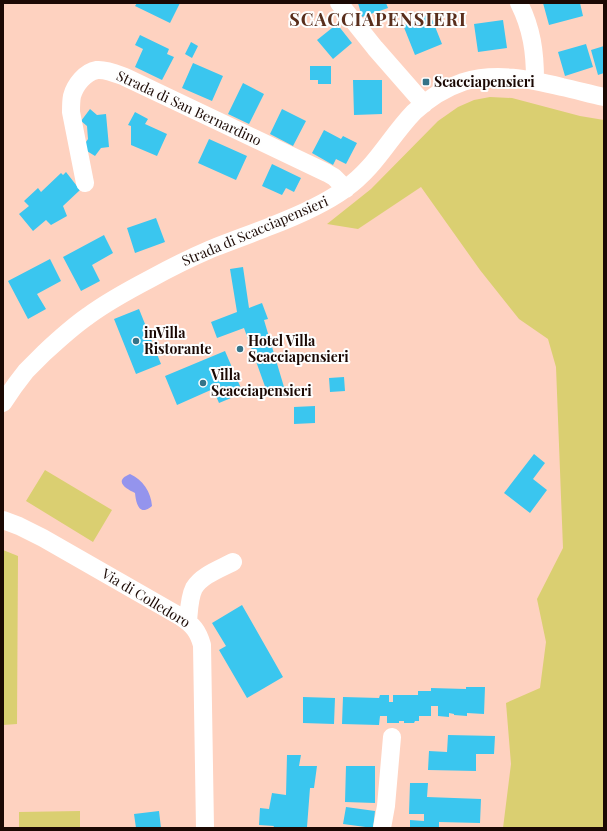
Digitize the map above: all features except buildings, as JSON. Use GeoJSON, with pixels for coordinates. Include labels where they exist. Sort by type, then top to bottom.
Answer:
{"type":"FeatureCollection","features":[{"type":"Feature","properties":{"kind":"street"},"geometry":{"type":"LineString","coordinates":[[339,3],[375,48],[424,104]]}},
{"type":"Feature","properties":{"kind":"street"},"geometry":{"type":"LineString","coordinates":[[519,3],[524,13],[533,42],[535,56],[535,80]]}},
{"type":"Feature","properties":{"kind":"street","name":"Strada di San Bernardino"},"geometry":{"type":"LineString","coordinates":[[85,183],[71,112],[71,104],[72,97],[81,79],[97,70],[112,72],[125,77],[320,169],[334,177],[346,189]]}},
{"type":"Feature","properties":{"kind":"street","name":"Strada di Scacciapensieri"},"geometry":{"type":"LineString","coordinates":[[3,403],[27,371],[50,348],[79,322],[106,304],[180,263],[309,210],[346,189],[363,175],[415,112],[424,104],[447,89],[471,80],[502,77],[535,80],[604,97]]}},
{"type":"Feature","properties":{"kind":"street","name":"Via di Colledoro"},"geometry":{"type":"LineString","coordinates":[[3,520],[43,538],[188,622],[198,632],[202,645],[205,828]]}},
{"type":"Feature","properties":{"kind":"street"},"geometry":{"type":"LineString","coordinates":[[188,622],[190,602],[194,589],[209,574],[233,562]]}},
{"type":"Feature","properties":{"kind":"street"},"geometry":{"type":"LineString","coordinates":[[382,828],[386,806],[392,737]]}},
{"type":"Feature","properties":{"kind":"shaded area"},"geometry":{"type":"Polygon","coordinates":[[[490,97],[512,98],[580,116],[604,120],[604,828],[503,828],[511,764],[506,703],[540,688],[546,642],[537,599],[563,548],[556,367],[548,339],[519,319],[480,270],[421,187],[358,229],[327,224],[371,189],[438,121],[458,107],[474,100],[490,97]]]}},
{"type":"Feature","properties":{"kind":"shaded area"},"geometry":{"type":"Polygon","coordinates":[[[45,470],[112,510],[93,542],[26,501],[45,470]]]}},
{"type":"Feature","properties":{"kind":"shaded area"},"geometry":{"type":"Polygon","coordinates":[[[130,474],[146,487],[152,506],[148,509],[141,509],[137,504],[135,493],[123,485],[122,479],[130,474]]]}},
{"type":"Feature","properties":{"kind":"shaded area"},"geometry":{"type":"Polygon","coordinates":[[[3,550],[18,556],[17,724],[3,725],[3,550]]]}},
{"type":"Feature","properties":{"kind":"shaded area"},"geometry":{"type":"Polygon","coordinates":[[[80,811],[80,828],[19,828],[19,812],[80,811]]]}},
{"type":"Feature","properties":{"kind":"place","name":"Scacciapensieri"},"geometry":{"type":"Point","coordinates":[426,82]}},
{"type":"Feature","properties":{"kind":"place","name":"inVilla Ristorante"},"geometry":{"type":"Point","coordinates":[136,341]}},
{"type":"Feature","properties":{"kind":"place","name":"Hotel Villa Scacciapensieri"},"geometry":{"type":"Point","coordinates":[240,349]}},
{"type":"Feature","properties":{"kind":"place","name":"Villa Scacciapensieri"},"geometry":{"type":"Point","coordinates":[203,383]}},
{"type":"Feature","properties":{"kind":"district","name":"SCACCIAPENSIERI"},"geometry":{"type":"Point","coordinates":[378,20]}}]}
